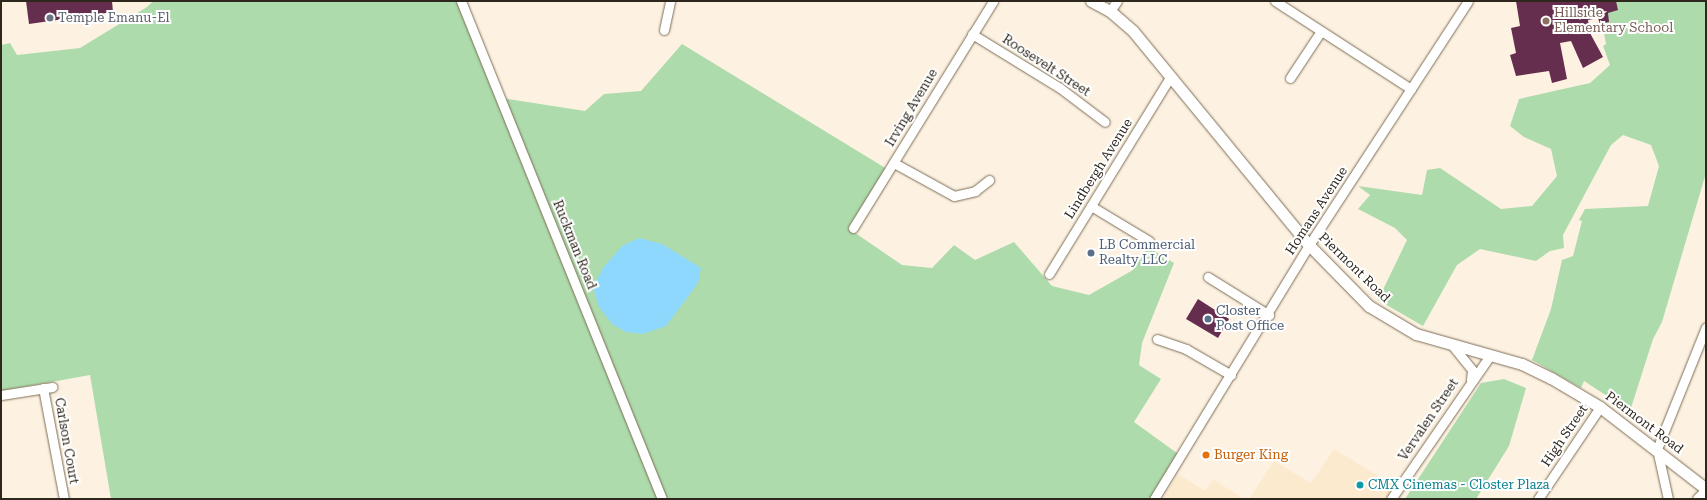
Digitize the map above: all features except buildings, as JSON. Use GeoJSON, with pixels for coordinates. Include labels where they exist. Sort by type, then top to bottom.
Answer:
{"type":"FeatureCollection","features":[{"type":"Feature","properties":{"kind":"main road","name":"Piermont Road"},"geometry":{"type":"LineString","coordinates":[[1091,1],[1110,11],[1133,31],[1309,245],[1385,318],[1416,334],[1489,357],[1531,368],[1600,406],[1657,449],[1706,490]]}},
{"type":"Feature","properties":{"kind":"main road"},"geometry":{"type":"LineString","coordinates":[[1698,499],[1706,490]]}},
{"type":"Feature","properties":{"kind":"street","name":"Ruckman Road"},"geometry":{"type":"LineString","coordinates":[[461,1],[662,499]]}},
{"type":"Feature","properties":{"kind":"street"},"geometry":{"type":"LineString","coordinates":[[664,30],[670,1]]}},
{"type":"Feature","properties":{"kind":"street","name":"Irving Avenue"},"geometry":{"type":"LineString","coordinates":[[853,228],[993,1]]}},
{"type":"Feature","properties":{"kind":"street"},"geometry":{"type":"LineString","coordinates":[[1110,11],[1117,1]]}},
{"type":"Feature","properties":{"kind":"street"},"geometry":{"type":"LineString","coordinates":[[1275,1],[1411,89]]}},
{"type":"Feature","properties":{"kind":"street","name":"Homans Avenue"},"geometry":{"type":"LineString","coordinates":[[1154,499],[1269,315],[1309,245],[1468,1]]}},
{"type":"Feature","properties":{"kind":"street"},"geometry":{"type":"LineString","coordinates":[[1290,78],[1321,31]]}},
{"type":"Feature","properties":{"kind":"street","name":"Roosevelt Street"},"geometry":{"type":"LineString","coordinates":[[972,34],[1060,88],[1105,122]]}},
{"type":"Feature","properties":{"kind":"street","name":"Lindbergh Avenue"},"geometry":{"type":"LineString","coordinates":[[1049,274],[1170,77]]}},
{"type":"Feature","properties":{"kind":"street"},"geometry":{"type":"LineString","coordinates":[[894,163],[954,196],[975,191],[989,180]]}},
{"type":"Feature","properties":{"kind":"street"},"geometry":{"type":"LineString","coordinates":[[1092,206],[1149,241]]}},
{"type":"Feature","properties":{"kind":"street"},"geometry":{"type":"LineString","coordinates":[[1208,277],[1269,315]]}},
{"type":"Feature","properties":{"kind":"street"},"geometry":{"type":"LineString","coordinates":[[1668,499],[1657,449],[1706,327]]}},
{"type":"Feature","properties":{"kind":"street"},"geometry":{"type":"LineString","coordinates":[[1157,339],[1186,349],[1231,375]]}},
{"type":"Feature","properties":{"kind":"street"},"geometry":{"type":"LineString","coordinates":[[1452,345],[1472,370],[1470,382]]}},
{"type":"Feature","properties":{"kind":"street","name":"Vervalen Street"},"geometry":{"type":"LineString","coordinates":[[1391,499],[1470,382],[1489,357]]}},
{"type":"Feature","properties":{"kind":"street","name":"Carlson Court"},"geometry":{"type":"LineString","coordinates":[[1,395],[48,387],[64,499]]}},
{"type":"Feature","properties":{"kind":"street","name":"High Street"},"geometry":{"type":"LineString","coordinates":[[1538,499],[1600,406]]}},
{"type":"Feature","properties":{"kind":"shaded area"},"geometry":{"type":"Polygon","coordinates":[[[1334,449],[1395,486],[1386,499],[1249,499],[1274,461],[1311,483],[1334,449]]]}},
{"type":"Feature","properties":{"kind":"shaded area"},"geometry":{"type":"Polygon","coordinates":[[[1178,474],[1205,491],[1213,479],[1244,499],[1163,499],[1178,474]]]}},
{"type":"Feature","properties":{"kind":"green space"},"geometry":{"type":"Polygon","coordinates":[[[153,1],[461,1],[502,98],[585,111],[604,94],[641,91],[682,44],[887,169],[848,228],[902,265],[932,268],[954,245],[975,260],[1014,242],[1052,286],[1089,295],[1133,270],[1148,247],[1174,263],[1142,343],[1139,365],[1161,379],[1134,422],[1181,456],[1154,499],[111,499],[90,375],[1,391],[1,45],[10,43],[17,55],[80,48],[147,7],[153,1]]]}},
{"type":"Feature","properties":{"kind":"green space"},"geometry":{"type":"Polygon","coordinates":[[[1598,1],[1706,1],[1706,173],[1662,322],[1653,339],[1630,411],[1584,381],[1581,388],[1532,360],[1551,309],[1562,260],[1573,256],[1582,221],[1579,220],[1585,209],[1648,206],[1659,166],[1651,145],[1623,135],[1611,145],[1563,235],[1564,248],[1550,251],[1536,261],[1480,249],[1457,265],[1423,326],[1378,300],[1407,240],[1395,228],[1358,209],[1370,195],[1358,186],[1422,195],[1427,170],[1440,168],[1501,209],[1532,206],[1557,176],[1551,149],[1524,137],[1510,126],[1519,99],[1590,83],[1610,65],[1603,46],[1606,44],[1598,1]]]}},
{"type":"Feature","properties":{"kind":"green space"},"geometry":{"type":"Polygon","coordinates":[[[1504,379],[1526,388],[1509,446],[1476,499],[1405,499],[1481,383],[1504,379]]]}},
{"type":"Feature","properties":{"kind":"water"},"geometry":{"type":"Polygon","coordinates":[[[639,238],[662,244],[701,268],[698,283],[666,326],[643,334],[626,332],[612,324],[599,307],[593,287],[603,268],[622,246],[639,238]]]}},
{"type":"Feature","properties":{"kind":"place","name":"Temple Emanu-El"},"geometry":{"type":"Point","coordinates":[50,18]}},
{"type":"Feature","properties":{"kind":"place","name":"Hillside Elementary School"},"geometry":{"type":"Point","coordinates":[1546,21]}},
{"type":"Feature","properties":{"kind":"place","name":"LB Commercial Realty LLC"},"geometry":{"type":"Point","coordinates":[1091,253]}},
{"type":"Feature","properties":{"kind":"place","name":"Closter Post Office"},"geometry":{"type":"Point","coordinates":[1208,319]}},
{"type":"Feature","properties":{"kind":"place","name":"Burger King"},"geometry":{"type":"Point","coordinates":[1206,455]}},
{"type":"Feature","properties":{"kind":"place","name":"CMX Cinemas - Closter Plaza"},"geometry":{"type":"Point","coordinates":[1360,485]}}]}
